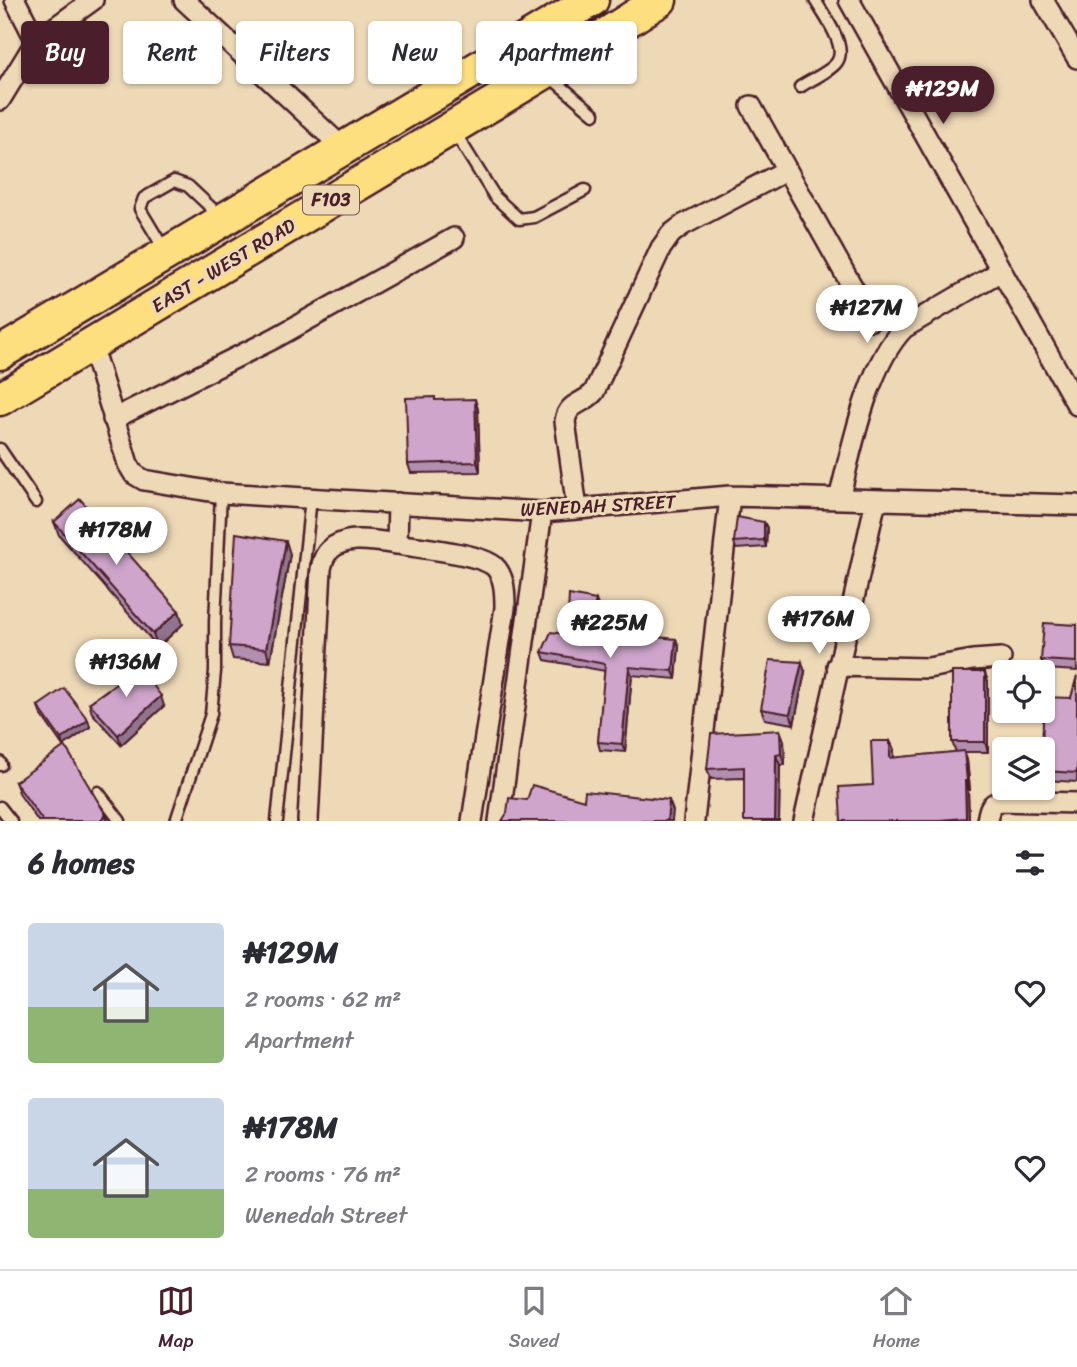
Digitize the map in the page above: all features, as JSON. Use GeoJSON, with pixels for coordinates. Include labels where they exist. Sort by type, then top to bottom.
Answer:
{"type":"FeatureCollection","features":[{"type":"Feature","properties":{"kind":"main road","name":"EAST - WEST ROAD"},"geometry":{"type":"LineString","coordinates":[[0,354],[166,252],[592,0]]}},
{"type":"Feature","properties":{"kind":"main road","name":"EAST - WEST ROAD"},"geometry":{"type":"LineString","coordinates":[[627,21],[660,0]]}},
{"type":"Feature","properties":{"kind":"main road","name":"EAST - WEST ROAD"},"geometry":{"type":"LineString","coordinates":[[0,399],[524,84]]}},
{"type":"Feature","properties":{"kind":"street"},"geometry":{"type":"LineString","coordinates":[[15,0],[26,21]]}},
{"type":"Feature","properties":{"kind":"street"},"geometry":{"type":"LineString","coordinates":[[64,21],[93,0]]}},
{"type":"Feature","properties":{"kind":"street"},"geometry":{"type":"LineString","coordinates":[[184,0],[344,149]]}},
{"type":"Feature","properties":{"kind":"street"},"geometry":{"type":"LineString","coordinates":[[849,0],[1077,405]]}},
{"type":"Feature","properties":{"kind":"street"},"geometry":{"type":"LineString","coordinates":[[1043,0],[1077,58]]}},
{"type":"Feature","properties":{"kind":"street"},"geometry":{"type":"LineString","coordinates":[[0,100],[21,66]]}},
{"type":"Feature","properties":{"kind":"street"},"geometry":{"type":"LineString","coordinates":[[751,106],[871,320]]}},
{"type":"Feature","properties":{"kind":"street"},"geometry":{"type":"LineString","coordinates":[[577,509],[566,412],[594,392],[661,248],[671,234],[683,225],[787,170]]}},
{"type":"Feature","properties":{"kind":"street"},"geometry":{"type":"LineString","coordinates":[[113,419],[275,338],[454,238]]}},
{"type":"Feature","properties":{"kind":"street"},"geometry":{"type":"LineString","coordinates":[[839,499],[859,422],[892,341],[904,328],[1001,271]]}},
{"type":"Feature","properties":{"kind":"street","name":"WENEDAH STREET"},"geometry":{"type":"LineString","coordinates":[[91,344],[113,419],[134,474],[144,480],[221,494],[542,512],[730,496],[1077,505]]}},
{"type":"Feature","properties":{"kind":"street"},"geometry":{"type":"LineString","coordinates":[[694,821],[730,496]]}},
{"type":"Feature","properties":{"kind":"street"},"geometry":{"type":"LineString","coordinates":[[804,821],[876,500]]}},
{"type":"Feature","properties":{"kind":"street"},"geometry":{"type":"LineString","coordinates":[[397,544],[398,503]]}},
{"type":"Feature","properties":{"kind":"street"},"geometry":{"type":"LineString","coordinates":[[499,821],[542,512]]}},
{"type":"Feature","properties":{"kind":"street"},"geometry":{"type":"LineString","coordinates":[[309,821],[321,569],[327,553],[344,542],[366,540],[477,558],[494,566],[500,576],[505,592],[505,608],[472,821]]}},
{"type":"Feature","properties":{"kind":"street"},"geometry":{"type":"LineString","coordinates":[[837,666],[928,668],[1001,658]]}},
{"type":"Feature","properties":{"kind":"street"},"geometry":{"type":"LineString","coordinates":[[988,821],[989,808],[1000,801],[1077,803]]}},
{"type":"Feature","properties":{"kind":"lane"},"geometry":{"type":"LineString","coordinates":[[800,88],[836,63],[841,54],[838,40],[815,0]]}},
{"type":"Feature","properties":{"kind":"lane"},"geometry":{"type":"LineString","coordinates":[[558,84],[594,114]]}},
{"type":"Feature","properties":{"kind":"lane"},"geometry":{"type":"LineString","coordinates":[[452,127],[495,197],[519,219],[534,217],[585,190]]}},
{"type":"Feature","properties":{"kind":"lane"},"geometry":{"type":"LineString","coordinates":[[166,252],[140,209],[144,198],[168,183],[181,182],[188,186],[224,219]]}},
{"type":"Feature","properties":{"kind":"lane"},"geometry":{"type":"LineString","coordinates":[[0,449],[36,502]]}},
{"type":"Feature","properties":{"kind":"lane"},"geometry":{"type":"LineString","coordinates":[[176,821],[211,714],[221,494]]}},
{"type":"Feature","properties":{"kind":"lane"},"geometry":{"type":"LineString","coordinates":[[277,821],[311,498]]}},
{"type":"Feature","properties":{"kind":"lane"},"geometry":{"type":"LineString","coordinates":[[98,792],[120,821]]}},
{"type":"Feature","properties":{"kind":"lane"},"geometry":{"type":"LineString","coordinates":[[0,807],[11,821]]}},
{"type":"Feature","properties":{"kind":"building"},"geometry":{"type":"Polygon","coordinates":[[[435,397],[435,400],[475,399],[477,462],[408,464],[406,398],[435,397]]]}},
{"type":"Feature","properties":{"kind":"building"},"geometry":{"type":"Polygon","coordinates":[[[80,499],[179,611],[153,634],[54,522],[80,499]]]}},
{"type":"Feature","properties":{"kind":"building"},"geometry":{"type":"Polygon","coordinates":[[[737,517],[764,522],[764,540],[734,542],[737,517]]]}},
{"type":"Feature","properties":{"kind":"building"},"geometry":{"type":"Polygon","coordinates":[[[236,533],[286,541],[266,649],[229,646],[236,533]]]}},
{"type":"Feature","properties":{"kind":"building"},"geometry":{"type":"Polygon","coordinates":[[[569,595],[596,600],[588,630],[676,639],[673,671],[629,667],[622,744],[598,742],[605,664],[542,652],[551,632],[567,634],[569,595]]]}},
{"type":"Feature","properties":{"kind":"building"},"geometry":{"type":"Polygon","coordinates":[[[1044,623],[1077,625],[1077,662],[1041,660],[1044,623]]]}},
{"type":"Feature","properties":{"kind":"building"},"geometry":{"type":"Polygon","coordinates":[[[770,660],[802,662],[790,714],[761,709],[770,660]]]}},
{"type":"Feature","properties":{"kind":"building"},"geometry":{"type":"Polygon","coordinates":[[[137,663],[161,696],[118,735],[89,703],[121,680],[118,677],[137,663]]]}},
{"type":"Feature","properties":{"kind":"building"},"geometry":{"type":"Polygon","coordinates":[[[952,672],[985,672],[985,742],[952,742],[952,672]]]}},
{"type":"Feature","properties":{"kind":"building"},"geometry":{"type":"Polygon","coordinates":[[[1077,676],[1077,773],[1055,772],[1055,737],[1042,737],[1043,723],[1055,723],[1055,697],[1071,698],[1077,676]]]}},
{"type":"Feature","properties":{"kind":"building"},"geometry":{"type":"Polygon","coordinates":[[[64,688],[88,720],[61,739],[38,706],[64,688]]]}},
{"type":"Feature","properties":{"kind":"building"},"geometry":{"type":"Polygon","coordinates":[[[780,730],[781,754],[776,755],[775,821],[744,821],[744,767],[707,769],[711,734],[780,730]]]}},
{"type":"Feature","properties":{"kind":"building"},"geometry":{"type":"Polygon","coordinates":[[[871,741],[890,741],[890,758],[964,751],[967,781],[966,818],[940,821],[841,821],[839,787],[873,785],[871,741]]]}},
{"type":"Feature","properties":{"kind":"building"},"geometry":{"type":"Polygon","coordinates":[[[65,746],[106,815],[99,821],[43,821],[15,782],[65,746]]]}},
{"type":"Feature","properties":{"kind":"building"},"geometry":{"type":"Polygon","coordinates":[[[532,785],[584,800],[585,791],[669,800],[667,821],[502,821],[507,813],[509,798],[527,800],[532,785]]]}}]}
